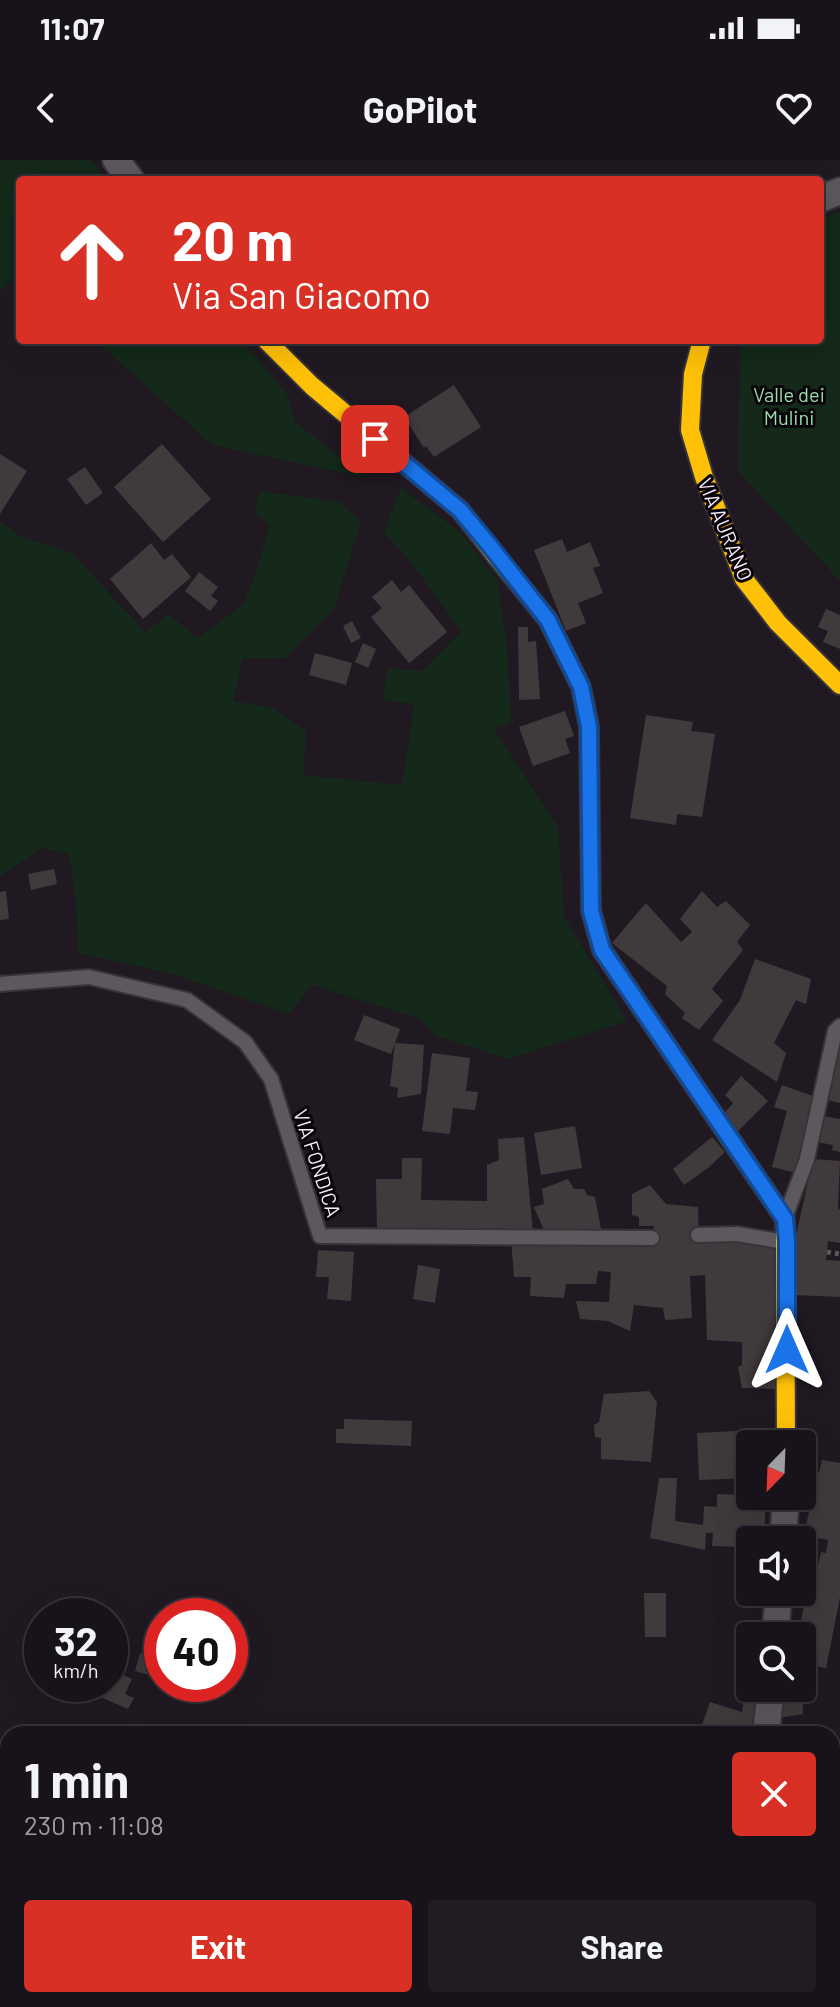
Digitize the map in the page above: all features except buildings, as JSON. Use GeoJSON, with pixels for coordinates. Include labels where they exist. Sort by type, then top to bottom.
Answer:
{"type":"FeatureCollection","features":[{"type":"Feature","properties":{"kind":"street"},"geometry":{"type":"LineString","coordinates":[[270,344],[312,386],[460,510],[548,620],[581,687],[589,727],[591,911],[602,950],[789,1235],[786,1430]]}},
{"type":"Feature","properties":{"kind":"street","name":"VIA AURANO"},"geometry":{"type":"LineString","coordinates":[[701,344],[693,374],[690,430],[704,477],[744,579],[778,623],[840,685]]}},
{"type":"Feature","properties":{"kind":"street"},"geometry":{"type":"LineString","coordinates":[[767,1726],[769,1702]]}},
{"type":"Feature","properties":{"kind":"lane","name":"VIA FONDICA"},"geometry":{"type":"LineString","coordinates":[[0,984],[89,977],[187,1000],[245,1042],[271,1079],[320,1236],[652,1238]]}},
{"type":"Feature","properties":{"kind":"lane"},"geometry":{"type":"LineString","coordinates":[[698,1235],[789,1235],[835,1031],[840,1026]]}},
{"type":"Feature","properties":{"kind":"path"},"geometry":{"type":"LineString","coordinates":[[827,1252],[840,1254]]}},
{"type":"Feature","properties":{"kind":"green space"},"geometry":{"type":"Polygon","coordinates":[[[0,160],[91,160],[104,176],[16,176],[16,277],[0,291],[0,160]]]}},
{"type":"Feature","properties":{"kind":"green space","name":"Valle dei Mulini"},"geometry":{"type":"Polygon","coordinates":[[[840,212],[840,581],[738,471],[740,344],[824,344],[824,218],[840,212]]]}},
{"type":"Feature","properties":{"kind":"green space"},"geometry":{"type":"Polygon","coordinates":[[[99,344],[244,344],[287,394],[295,422],[368,478],[212,445],[99,344]]]}},
{"type":"Feature","properties":{"kind":"green space"},"geometry":{"type":"Polygon","coordinates":[[[401,488],[460,532],[497,580],[507,644],[511,722],[494,729],[558,827],[564,916],[627,1021],[509,1059],[436,1036],[420,1019],[312,985],[289,1014],[169,973],[78,953],[76,901],[69,854],[43,848],[0,876],[0,521],[22,537],[72,553],[145,632],[169,614],[197,638],[243,605],[257,571],[269,525],[254,512],[260,491],[340,502],[361,522],[334,609],[285,658],[243,659],[233,701],[273,708],[306,731],[304,775],[402,785],[414,704],[382,700],[388,668],[422,671],[461,631],[410,561],[384,532],[401,488]]]}},
{"type":"Feature","properties":{"kind":"traffic: fast"},"geometry":{"type":"LineString","coordinates":[[496,556],[548,620],[581,687],[589,727],[591,911],[602,950],[746,1162]]}},
{"type":"Feature","properties":{"kind":"traffic: slow"},"geometry":{"type":"LineString","coordinates":[[270,344],[312,386],[460,510],[496,556]]}},
{"type":"Feature","properties":{"kind":"traffic: slow"},"geometry":{"type":"LineString","coordinates":[[701,344],[693,374],[690,430],[704,477],[744,579],[778,623],[840,685]]}},
{"type":"Feature","properties":{"kind":"traffic: slow"},"geometry":{"type":"LineString","coordinates":[[746,1162],[785,1219],[786,1430]]}},
{"type":"Feature","properties":{"kind":"route"},"geometry":{"type":"LineString","coordinates":[[375,439],[460,510],[490,546],[548,620],[581,687],[589,727],[591,911],[602,950],[785,1219],[787,1350]]}}]}
